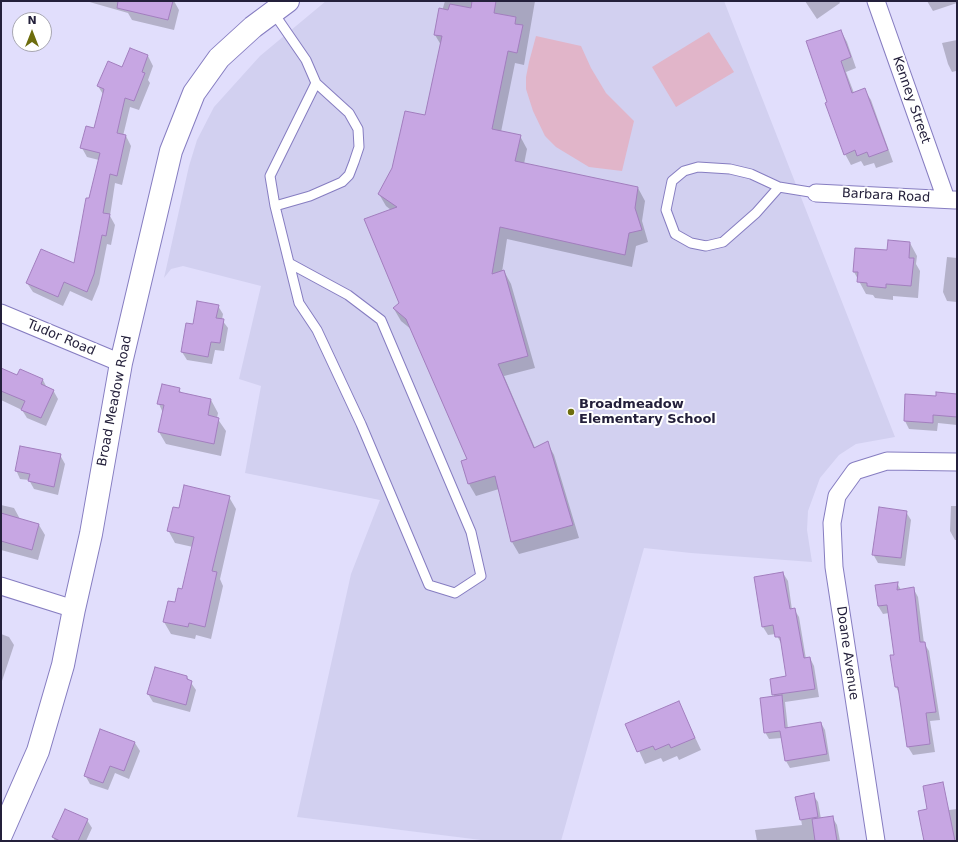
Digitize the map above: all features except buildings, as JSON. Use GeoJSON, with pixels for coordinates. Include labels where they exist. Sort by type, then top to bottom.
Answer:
{"type":"FeatureCollection","features":[{"type":"Feature","properties":{"kind":"street","name":"Kenney Street"},"geometry":{"type":"LineString","coordinates":[[876,1],[952,200]]}},
{"type":"Feature","properties":{"kind":"street","name":"Broad Meadow Road"},"geometry":{"type":"LineString","coordinates":[[1,836],[38,751],[63,665],[91,534],[121,363],[171,151],[194,93],[219,58],[277,5]]}},
{"type":"Feature","properties":{"kind":"street","name":"Barbara Road"},"geometry":{"type":"LineString","coordinates":[[816,192],[952,200]]}},
{"type":"Feature","properties":{"kind":"street","name":"Tudor Road"},"geometry":{"type":"LineString","coordinates":[[1,313],[121,363]]}},
{"type":"Feature","properties":{"kind":"street","name":"Doane Avenue"},"geometry":{"type":"LineString","coordinates":[[876,841],[834,567],[832,523],[837,496],[855,471],[887,461],[957,462]]}},
{"type":"Feature","properties":{"kind":"street"},"geometry":{"type":"LineString","coordinates":[[1,586],[74,610]]}},
{"type":"Feature","properties":{"kind":"lane"},"geometry":{"type":"LineString","coordinates":[[275,206],[310,196],[342,182],[349,175],[359,147],[358,130],[349,113],[316,83],[306,60],[277,5]]}},
{"type":"Feature","properties":{"kind":"lane"},"geometry":{"type":"LineString","coordinates":[[290,263],[348,295],[381,320],[471,532],[481,576],[455,593],[429,585],[361,424],[317,330],[299,303],[275,206],[270,176],[316,83]]}},
{"type":"Feature","properties":{"kind":"lane"},"geometry":{"type":"LineString","coordinates":[[779,187],[756,213],[724,242],[706,246],[691,243],[675,234],[666,210],[668,194],[672,181],[684,171],[698,167],[730,169],[751,174],[779,187],[816,192]]}},
{"type":"Feature","properties":{"kind":"shaded area","name":"Broadmeadow Elementary School"},"geometry":{"type":"Polygon","coordinates":[[[326,1],[724,1],[895,437],[856,444],[839,455],[820,478],[808,511],[807,530],[812,562],[644,548],[561,841],[489,841],[297,817],[351,574],[380,500],[245,473],[261,386],[239,379],[261,286],[183,266],[171,269],[164,278],[189,166],[197,140],[214,107],[260,56],[326,1]]]}},
{"type":"Feature","properties":{"kind":"shaded area"},"geometry":{"type":"Polygon","coordinates":[[[709,32],[734,72],[676,107],[652,67],[709,32]]]}},
{"type":"Feature","properties":{"kind":"shaded area"},"geometry":{"type":"Polygon","coordinates":[[[536,36],[581,46],[591,68],[606,93],[634,121],[622,171],[589,167],[556,147],[545,136],[533,111],[526,89],[526,77],[536,36]]]}},
{"type":"Feature","properties":{"kind":"place","name":"Broadmeadow Elementary School"},"geometry":{"type":"Point","coordinates":[571,412]}}]}
